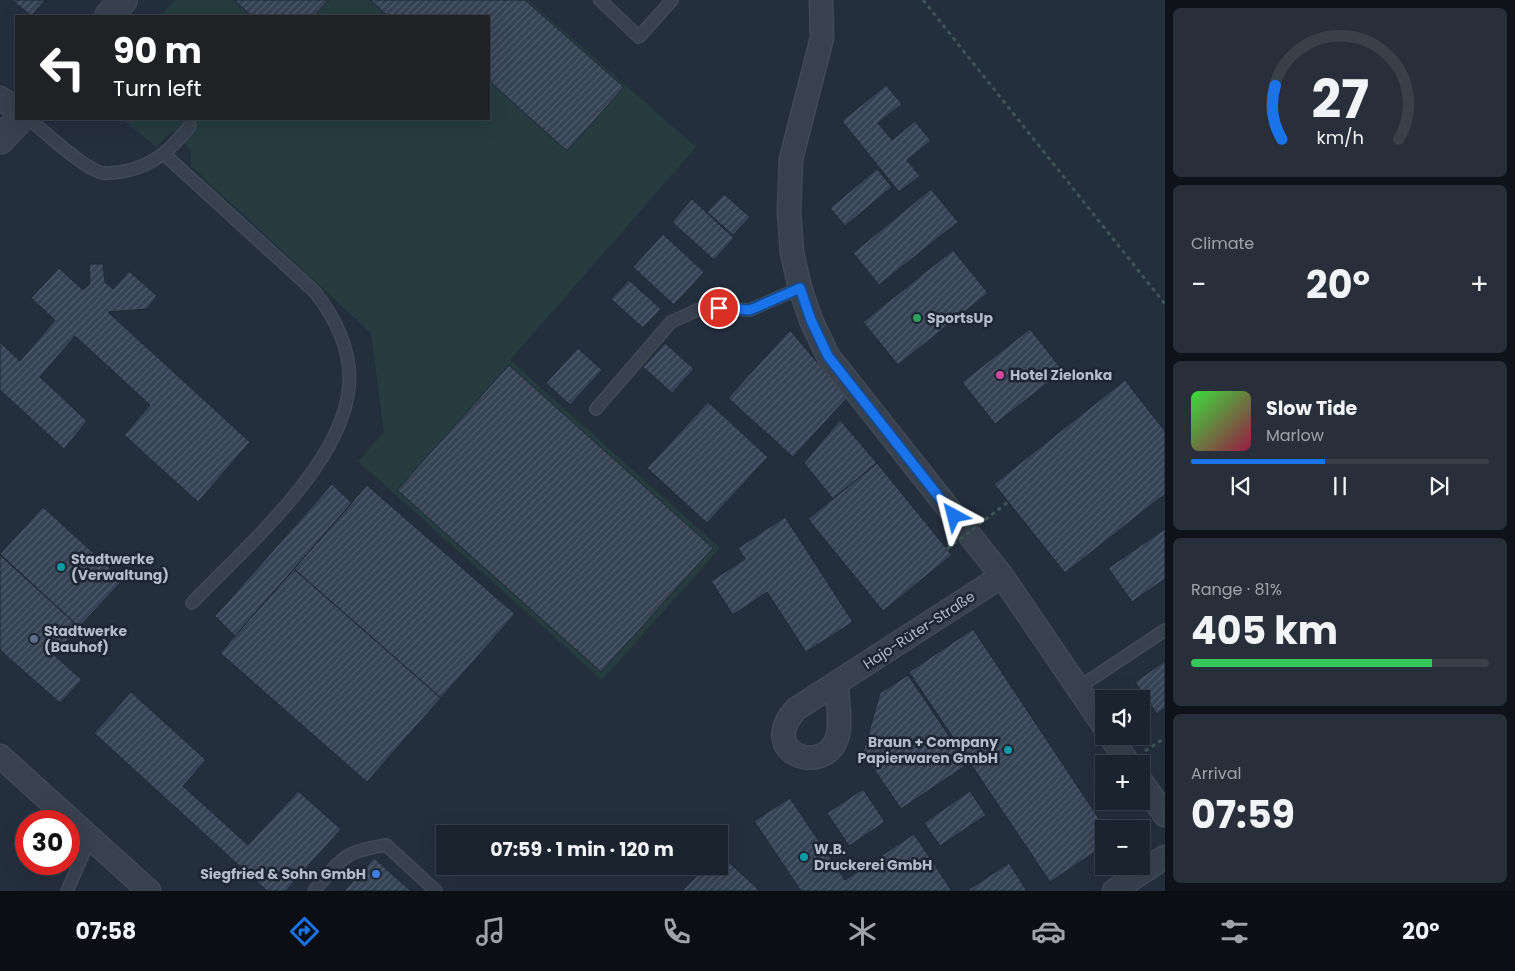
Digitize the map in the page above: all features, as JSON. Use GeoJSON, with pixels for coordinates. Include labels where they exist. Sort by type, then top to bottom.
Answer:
{"type":"FeatureCollection","features":[{"type":"Feature","properties":{"kind":"street"},"geometry":{"type":"LineString","coordinates":[[110,15],[123,0]]}},
{"type":"Feature","properties":{"kind":"street"},"geometry":{"type":"LineString","coordinates":[[821,0],[822,38],[791,159],[789,211],[792,253],[800,288],[811,320],[828,356],[1002,576],[1095,713]]}},
{"type":"Feature","properties":{"kind":"street"},"geometry":{"type":"LineString","coordinates":[[0,98],[15,108]]}},
{"type":"Feature","properties":{"kind":"street"},"geometry":{"type":"LineString","coordinates":[[0,140],[19,120]]}},
{"type":"Feature","properties":{"kind":"street","name":"Hajo-Rüter-Straße"},"geometry":{"type":"LineString","coordinates":[[836,684],[1002,576]]}},
{"type":"Feature","properties":{"kind":"street"},"geometry":{"type":"LineString","coordinates":[[0,756],[148,891]]}},
{"type":"Feature","properties":{"kind":"street"},"geometry":{"type":"LineString","coordinates":[[1150,794],[1165,815]]}},
{"type":"Feature","properties":{"kind":"street"},"geometry":{"type":"LineString","coordinates":[[1114,891],[1165,857]]}},
{"type":"Feature","properties":{"kind":"lane"},"geometry":{"type":"LineString","coordinates":[[600,0],[639,36],[672,0]]}},
{"type":"Feature","properties":{"kind":"lane"},"geometry":{"type":"LineString","coordinates":[[30,120],[90,168],[104,173],[137,169],[157,160],[190,126]]}},
{"type":"Feature","properties":{"kind":"lane"},"geometry":{"type":"LineString","coordinates":[[164,154],[315,292],[330,311],[342,336],[350,386],[336,435],[317,467],[297,493],[192,603]]}},
{"type":"Feature","properties":{"kind":"lane"},"geometry":{"type":"LineString","coordinates":[[596,409],[671,322],[704,307],[750,310],[800,288]]}},
{"type":"Feature","properties":{"kind":"lane"},"geometry":{"type":"LineString","coordinates":[[1078,688],[1165,630]]}},
{"type":"Feature","properties":{"kind":"lane"},"geometry":{"type":"LineString","coordinates":[[67,891],[90,838]]}},
{"type":"Feature","properties":{"kind":"lane"},"geometry":{"type":"LineString","coordinates":[[314,891],[341,859],[360,849],[386,845],[436,891]]}},
{"type":"Feature","properties":{"kind":"path"},"geometry":{"type":"LineString","coordinates":[[923,0],[1165,304]]}},
{"type":"Feature","properties":{"kind":"path"},"geometry":{"type":"LineString","coordinates":[[947,549],[1008,502]]}},
{"type":"Feature","properties":{"kind":"green space"},"geometry":{"type":"Polygon","coordinates":[[[175,0],[528,0],[696,147],[510,360],[720,548],[602,680],[358,461],[384,433],[371,333],[191,166],[191,150],[172,131],[156,147],[123,120],[490,120],[490,15],[161,15],[175,0]]]}},
{"type":"Feature","properties":{"kind":"building"},"geometry":{"type":"Polygon","coordinates":[[[12,0],[45,0],[30,15],[12,0]]]}},
{"type":"Feature","properties":{"kind":"building"},"geometry":{"type":"Polygon","coordinates":[[[234,0],[329,0],[315,15],[251,15],[234,0]]]}},
{"type":"Feature","properties":{"kind":"building"},"geometry":{"type":"Polygon","coordinates":[[[370,0],[525,0],[624,87],[567,151],[490,82],[490,15],[387,15],[370,0]]]}},
{"type":"Feature","properties":{"kind":"building"},"geometry":{"type":"Polygon","coordinates":[[[886,85],[902,104],[878,123],[892,140],[915,121],[931,141],[907,160],[920,176],[899,192],[842,121],[886,85]]]}},
{"type":"Feature","properties":{"kind":"building"},"geometry":{"type":"Polygon","coordinates":[[[877,169],[892,187],[845,226],[830,208],[877,169]]]}},
{"type":"Feature","properties":{"kind":"building"},"geometry":{"type":"Polygon","coordinates":[[[931,189],[958,222],[879,285],[853,253],[931,189]]]}},
{"type":"Feature","properties":{"kind":"building"},"geometry":{"type":"Polygon","coordinates":[[[724,194],[750,217],[733,235],[707,212],[724,194]]]}},
{"type":"Feature","properties":{"kind":"building"},"geometry":{"type":"Polygon","coordinates":[[[692,199],[734,238],[714,260],[672,222],[692,199]]]}},
{"type":"Feature","properties":{"kind":"building"},"geometry":{"type":"Polygon","coordinates":[[[663,234],[704,272],[674,305],[633,267],[663,234]]]}},
{"type":"Feature","properties":{"kind":"building"},"geometry":{"type":"Polygon","coordinates":[[[953,250],[988,293],[898,365],[863,322],[953,250]]]}},
{"type":"Feature","properties":{"kind":"building"},"geometry":{"type":"Polygon","coordinates":[[[89,264],[103,264],[105,282],[113,289],[129,271],[157,296],[147,309],[108,312],[250,442],[198,502],[124,435],[150,405],[75,336],[40,377],[87,421],[64,449],[0,390],[0,342],[20,361],[55,320],[31,298],[59,268],[83,290],[90,284],[89,264]]]}},
{"type":"Feature","properties":{"kind":"building"},"geometry":{"type":"Polygon","coordinates":[[[629,280],[661,309],[643,328],[611,299],[629,280]]]}},
{"type":"Feature","properties":{"kind":"building"},"geometry":{"type":"Polygon","coordinates":[[[1030,329],[1063,371],[995,424],[962,382],[1030,329]]]}},
{"type":"Feature","properties":{"kind":"building"},"geometry":{"type":"Polygon","coordinates":[[[790,330],[847,398],[793,457],[728,398],[790,330]]]}},
{"type":"Feature","properties":{"kind":"building"},"geometry":{"type":"Polygon","coordinates":[[[665,343],[694,369],[672,393],[643,367],[665,343]]]}},
{"type":"Feature","properties":{"kind":"building"},"geometry":{"type":"Polygon","coordinates":[[[578,348],[602,370],[570,405],[546,383],[578,348]]]}},
{"type":"Feature","properties":{"kind":"building"},"geometry":{"type":"Polygon","coordinates":[[[509,365],[713,548],[601,672],[397,490],[509,365]]]}},
{"type":"Feature","properties":{"kind":"building"},"geometry":{"type":"Polygon","coordinates":[[[1125,380],[1165,431],[1165,494],[1065,573],[994,484],[1125,380]]]}},
{"type":"Feature","properties":{"kind":"building"},"geometry":{"type":"Polygon","coordinates":[[[708,402],[768,457],[707,523],[647,468],[708,402]]]}},
{"type":"Feature","properties":{"kind":"building"},"geometry":{"type":"Polygon","coordinates":[[[840,420],[877,463],[833,499],[804,463],[840,420]]]}},
{"type":"Feature","properties":{"kind":"building"},"geometry":{"type":"Polygon","coordinates":[[[877,463],[952,555],[883,611],[808,519],[877,463]]]}},
{"type":"Feature","properties":{"kind":"building"},"geometry":{"type":"Polygon","coordinates":[[[332,484],[352,503],[235,636],[215,616],[332,484]]]}},
{"type":"Feature","properties":{"kind":"building"},"geometry":{"type":"Polygon","coordinates":[[[367,485],[515,614],[441,698],[294,569],[367,485]]]}},
{"type":"Feature","properties":{"kind":"building","name":"Stadtwerke (Verwaltung)"},"geometry":{"type":"Polygon","coordinates":[[[43,507],[123,580],[79,627],[0,554],[43,507]]]}},
{"type":"Feature","properties":{"kind":"building"},"geometry":{"type":"Polygon","coordinates":[[[785,517],[853,622],[806,652],[767,592],[733,615],[711,581],[745,559],[738,548],[785,517]]]}},
{"type":"Feature","properties":{"kind":"building"},"geometry":{"type":"Polygon","coordinates":[[[1165,529],[1165,579],[1132,602],[1108,568],[1165,529]]]}},
{"type":"Feature","properties":{"kind":"building","name":"Stadtwerke (Bauhof)"},"geometry":{"type":"Polygon","coordinates":[[[0,555],[79,627],[54,655],[82,680],[60,703],[0,650],[0,555]]]}},
{"type":"Feature","properties":{"kind":"building"},"geometry":{"type":"Polygon","coordinates":[[[294,569],[441,698],[367,782],[220,653],[294,569]]]}},
{"type":"Feature","properties":{"kind":"building","name":"Braun + Company Papierwaren GmbH"},"geometry":{"type":"Polygon","coordinates":[[[973,629],[1100,820],[1095,820],[1095,852],[1050,882],[909,672],[973,629]]]}},
{"type":"Feature","properties":{"kind":"building"},"geometry":{"type":"Polygon","coordinates":[[[1165,661],[1165,708],[1157,714],[1150,704],[1150,690],[1140,690],[1135,682],[1165,661]]]}},
{"type":"Feature","properties":{"kind":"building"},"geometry":{"type":"Polygon","coordinates":[[[908,675],[968,764],[901,809],[863,753],[880,693],[908,675]]]}},
{"type":"Feature","properties":{"kind":"building"},"geometry":{"type":"Polygon","coordinates":[[[131,692],[206,760],[183,786],[248,845],[298,791],[341,829],[286,891],[267,891],[94,733],[131,692]]]}},
{"type":"Feature","properties":{"kind":"building"},"geometry":{"type":"Polygon","coordinates":[[[863,789],[885,822],[849,846],[827,813],[863,789]]]}},
{"type":"Feature","properties":{"kind":"building"},"geometry":{"type":"Polygon","coordinates":[[[970,791],[986,815],[940,846],[924,823],[970,791]]]}},
{"type":"Feature","properties":{"kind":"building","name":"W.B. Druckerei GmbH"},"geometry":{"type":"Polygon","coordinates":[[[790,798],[845,880],[914,834],[952,891],[801,891],[754,821],[790,798]]]}},
{"type":"Feature","properties":{"kind":"building","name":"Siegfried & Sohn GmbH"},"geometry":{"type":"Polygon","coordinates":[[[374,858],[411,891],[344,891],[374,858]]]}},
{"type":"Feature","properties":{"kind":"building"},"geometry":{"type":"Polygon","coordinates":[[[728,861],[760,891],[682,891],[697,875],[728,875],[728,861]]]}},
{"type":"Feature","properties":{"kind":"building"},"geometry":{"type":"Polygon","coordinates":[[[1009,863],[1027,891],[968,890],[1009,863]]]}},
{"type":"Feature","properties":{"kind":"place","name":"SportsUp"},"geometry":{"type":"Point","coordinates":[917,318]}},
{"type":"Feature","properties":{"kind":"place","name":"Hotel Zielonka"},"geometry":{"type":"Point","coordinates":[1000,375]}},
{"type":"Feature","properties":{"kind":"place","name":"Stadtwerke (Verwaltung)"},"geometry":{"type":"Point","coordinates":[61,567]}},
{"type":"Feature","properties":{"kind":"place","name":"Stadtwerke (Bauhof)"},"geometry":{"type":"Point","coordinates":[34,639]}},
{"type":"Feature","properties":{"kind":"place","name":"Braun + Company Papierwaren GmbH"},"geometry":{"type":"Point","coordinates":[1008,750]}},
{"type":"Feature","properties":{"kind":"place","name":"W.B. Druckerei GmbH"},"geometry":{"type":"Point","coordinates":[804,857]}},
{"type":"Feature","properties":{"kind":"place","name":"Siegfried & Sohn GmbH"},"geometry":{"type":"Point","coordinates":[376,874]}},
{"type":"Feature","properties":{"kind":"route"},"geometry":{"type":"LineString","coordinates":[[719,308],[750,310],[800,288],[811,320],[828,356],[954,516]]}}]}
